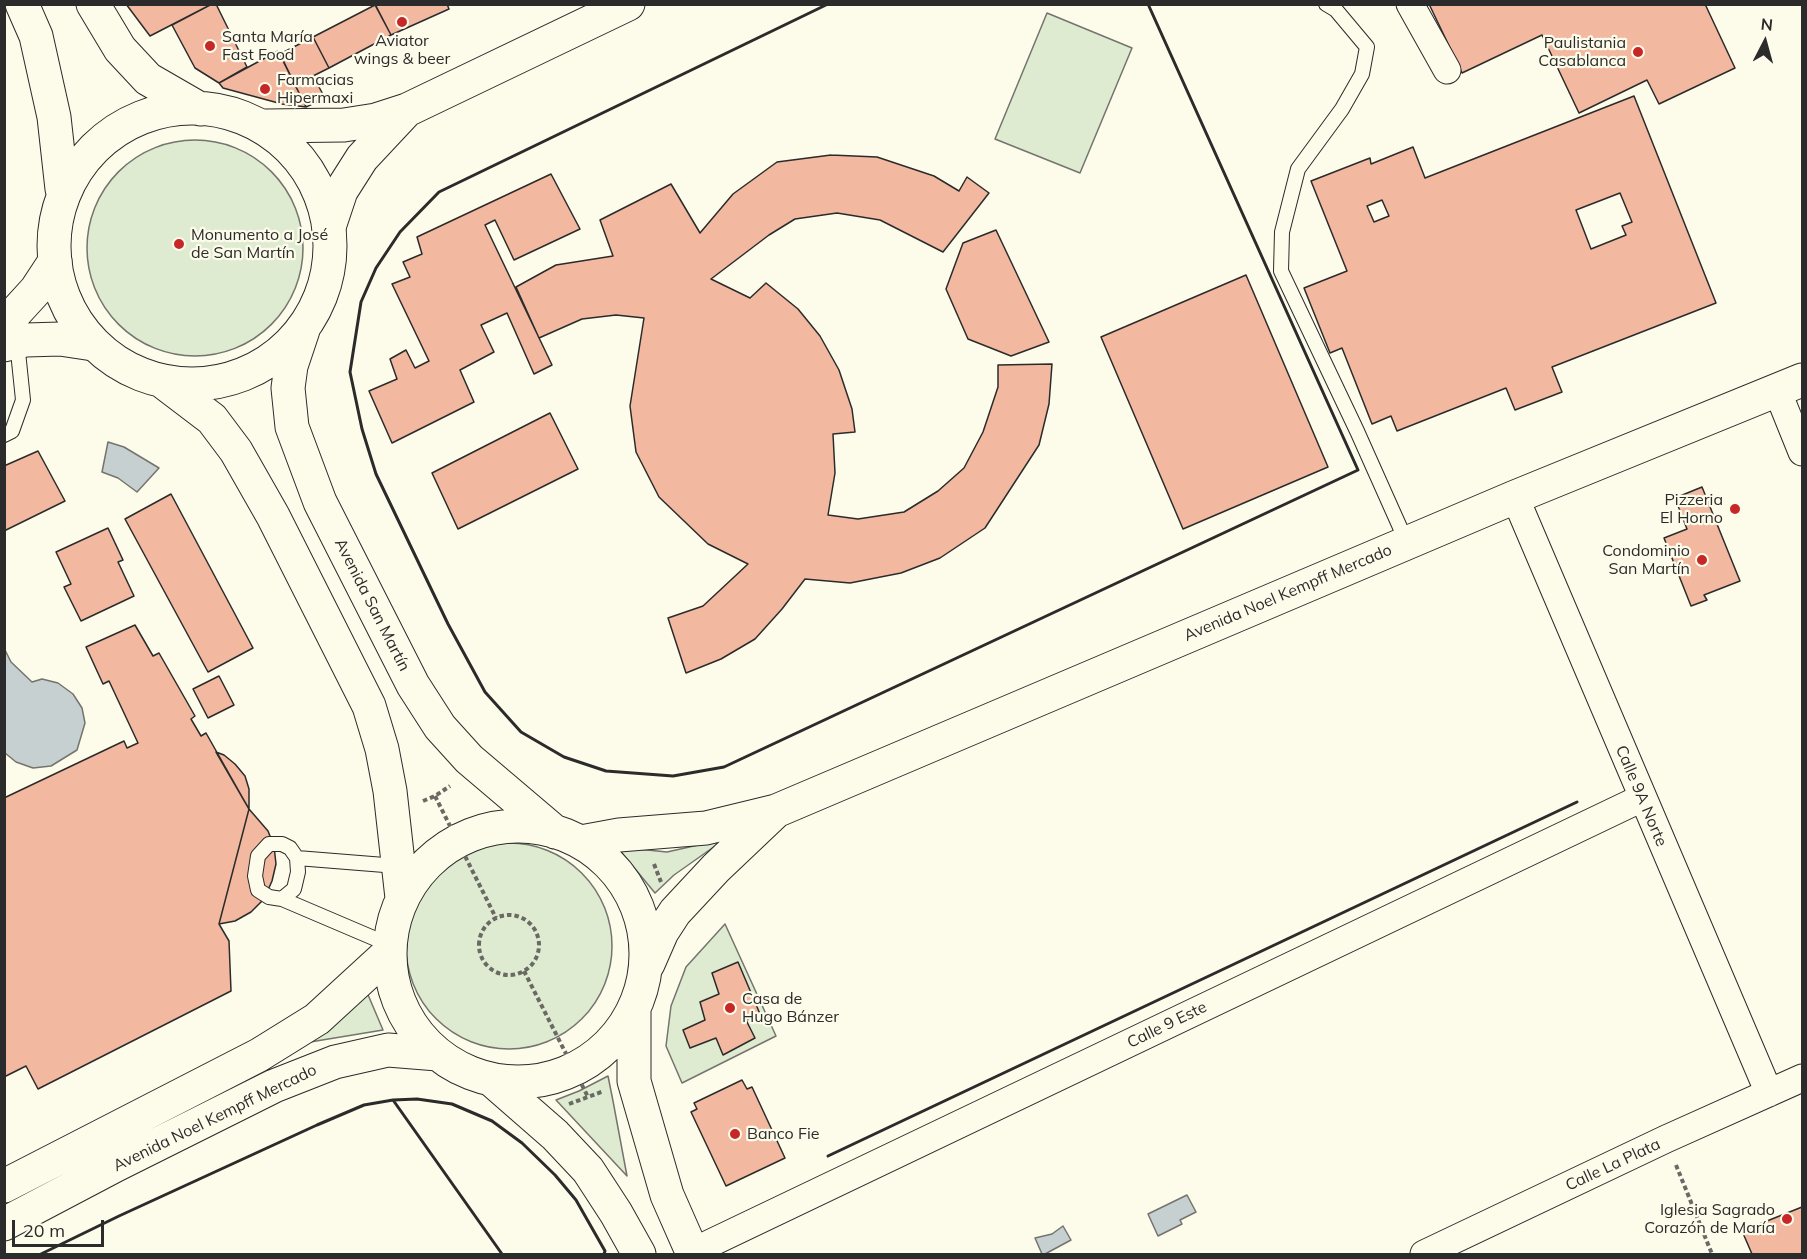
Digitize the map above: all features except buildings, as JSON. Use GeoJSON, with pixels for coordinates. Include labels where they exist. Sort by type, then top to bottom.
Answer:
{"type":"FeatureCollection","features":[{"type":"Feature","properties":{"kind":"main road"},"geometry":{"type":"LineString","coordinates":[[22,4],[36,36],[54,117],[62,189],[55,235],[55,261],[61,291],[74,319],[93,344],[125,367],[162,381],[212,419],[236,451],[273,516],[369,706],[382,749],[390,791],[410,867],[393,923],[390,948],[394,990],[411,1026],[438,1054],[463,1070],[492,1080],[581,1083],[634,1010]]}},
{"type":"Feature","properties":{"kind":"main road"},"geometry":{"type":"LineString","coordinates":[[93,4],[120,49],[148,79],[200,109]]}},
{"type":"Feature","properties":{"kind":"main road"},"geometry":{"type":"LineString","coordinates":[[62,189],[86,158],[110,136],[137,120],[168,111],[200,109],[236,116],[266,126],[344,125],[376,120],[407,110],[628,4]]}},
{"type":"Feature","properties":{"kind":"main road"},"geometry":{"type":"LineString","coordinates":[[329,226],[341,192],[362,158],[407,110]]}},
{"type":"Feature","properties":{"kind":"main road"},"geometry":{"type":"LineString","coordinates":[[162,381],[203,384],[241,375],[276,356],[304,328],[322,295],[330,259],[329,226],[324,198],[312,172],[266,126]]}},
{"type":"Feature","properties":{"kind":"main road"},"geometry":{"type":"LineString","coordinates":[[55,261],[9,337],[60,339],[93,344]]}},
{"type":"Feature","properties":{"kind":"main road","name":"Avenida San Martín"},"geometry":{"type":"LineString","coordinates":[[304,328],[291,366],[288,388],[292,428],[320,502],[413,685],[440,727],[469,759],[569,838],[610,866],[632,897],[644,932],[646,969]]}},
{"type":"Feature","properties":{"kind":"main road","name":"Avenida Noel Kempff Mercado"},"geometry":{"type":"LineString","coordinates":[[569,838],[706,828],[776,811],[1515,497],[1790,385]]}},
{"type":"Feature","properties":{"kind":"main road","name":"Avenida Noel Kempff Mercado"},"geometry":{"type":"LineString","coordinates":[[646,969],[662,932],[675,912],[716,868],[776,811]]}},
{"type":"Feature","properties":{"kind":"main road"},"geometry":{"type":"LineString","coordinates":[[410,867],[450,844],[484,830],[520,826],[569,838]]}},
{"type":"Feature","properties":{"kind":"main road","name":"Avenida Noel Kempff Mercado"},"geometry":{"type":"LineString","coordinates":[[4,1186],[259,1055],[316,1019],[390,948]]}},
{"type":"Feature","properties":{"kind":"main road"},"geometry":{"type":"LineString","coordinates":[[646,969],[634,1010],[634,1081],[667,1195],[692,1253]]}},
{"type":"Feature","properties":{"kind":"main road","name":"Avenida Noel Kempff Mercado"},"geometry":{"type":"LineString","coordinates":[[4,1224],[274,1086],[334,1062],[388,1050],[438,1054]]}},
{"type":"Feature","properties":{"kind":"main road"},"geometry":{"type":"LineString","coordinates":[[492,1080],[555,1135],[588,1170],[639,1254]]}},
{"type":"Feature","properties":{"kind":"street"},"geometry":{"type":"LineString","coordinates":[[1410,4],[1447,70]]}},
{"type":"Feature","properties":{"kind":"street"},"geometry":{"type":"LineString","coordinates":[[1790,385],[1803,452]]}},
{"type":"Feature","properties":{"kind":"street","name":"Calle 9A Norte"},"geometry":{"type":"LineString","coordinates":[[1515,497],[1769,1093]]}},
{"type":"Feature","properties":{"kind":"street","name":"Calle 9 Este"},"geometry":{"type":"LineString","coordinates":[[692,1253],[1642,798]]}},
{"type":"Feature","properties":{"kind":"street","name":"Calle La Plata"},"geometry":{"type":"LineString","coordinates":[[1424,1254],[1666,1139],[1803,1078]]}},
{"type":"Feature","properties":{"kind":"lane"},"geometry":{"type":"LineString","coordinates":[[1326,4],[1336,10],[1366,48],[1362,74],[1342,109],[1298,169],[1282,232],[1281,271],[1407,543]]}},
{"type":"Feature","properties":{"kind":"lane"},"geometry":{"type":"LineString","coordinates":[[4,435],[12,431],[23,400],[9,337]]}},
{"type":"Feature","properties":{"kind":"lane"},"geometry":{"type":"LineString","coordinates":[[282,899],[294,889],[298,872],[297,858],[290,848],[282,844],[269,844],[258,856],[255,876],[258,890],[269,897],[282,899],[390,948]]}},
{"type":"Feature","properties":{"kind":"lane"},"geometry":{"type":"LineString","coordinates":[[297,858],[410,867]]}},
{"type":"Feature","properties":{"kind":"path"},"geometry":{"type":"LineString","coordinates":[[416,804],[435,796],[453,783]]}},
{"type":"Feature","properties":{"kind":"path"},"geometry":{"type":"LineString","coordinates":[[435,796],[496,918]]}},
{"type":"Feature","properties":{"kind":"path"},"geometry":{"type":"LineString","coordinates":[[650,854],[661,882]]}},
{"type":"Feature","properties":{"kind":"path"},"geometry":{"type":"LineString","coordinates":[[507,915],[519,916],[536,932],[539,943],[538,954],[524,971],[512,975],[500,974],[489,968],[482,959],[478,947],[480,935],[486,925],[496,918],[507,915]]}},
{"type":"Feature","properties":{"kind":"path"},"geometry":{"type":"LineString","coordinates":[[524,971],[581,1083],[607,1090]]}},
{"type":"Feature","properties":{"kind":"path"},"geometry":{"type":"LineString","coordinates":[[565,1106],[581,1083]]}},
{"type":"Feature","properties":{"kind":"path"},"geometry":{"type":"LineString","coordinates":[[1666,1139],[1712,1254]]}},
{"type":"Feature","properties":{"kind":"green space"},"geometry":{"type":"Polygon","coordinates":[[[1047,13],[1132,48],[1080,173],[995,139],[1047,13]]]}},
{"type":"Feature","properties":{"kind":"green space"},"geometry":{"type":"Polygon","coordinates":[[[184,140],[206,140],[226,144],[246,152],[272,171],[291,197],[299,217],[303,248],[299,279],[291,299],[272,325],[246,344],[226,352],[206,356],[184,356],[164,352],[144,344],[126,332],[111,317],[99,299],[91,279],[87,259],[87,237],[91,217],[99,197],[111,179],[126,164],[144,152],[164,144],[184,140]]]}},
{"type":"Feature","properties":{"kind":"green space"},"geometry":{"type":"Polygon","coordinates":[[[725,839],[674,875],[655,893],[617,847],[667,852],[725,839]]]}},
{"type":"Feature","properties":{"kind":"green space"},"geometry":{"type":"Polygon","coordinates":[[[519,843],[549,850],[575,866],[589,880],[605,906],[611,926],[611,966],[605,986],[589,1012],[575,1026],[549,1042],[529,1048],[499,1049],[469,1042],[443,1026],[429,1012],[413,986],[407,966],[406,936],[413,906],[429,880],[443,866],[469,850],[489,844],[519,843]]]}},
{"type":"Feature","properties":{"kind":"green space"},"geometry":{"type":"Polygon","coordinates":[[[725,924],[776,1036],[682,1083],[666,1046],[671,1006],[686,967],[725,924]]]}},
{"type":"Feature","properties":{"kind":"green space"},"geometry":{"type":"Polygon","coordinates":[[[366,990],[383,1030],[292,1045],[366,990]]]}},
{"type":"Feature","properties":{"kind":"green space"},"geometry":{"type":"Polygon","coordinates":[[[608,1076],[627,1176],[556,1100],[608,1076]]]}},
{"type":"Feature","properties":{"kind":"shaded area"},"geometry":{"type":"Polygon","coordinates":[[[108,442],[124,447],[159,468],[137,492],[118,478],[102,472],[108,442]]]}},
{"type":"Feature","properties":{"kind":"shaded area"},"geometry":{"type":"Polygon","coordinates":[[[5,650],[11,662],[32,682],[42,679],[58,683],[73,694],[82,708],[85,723],[77,750],[51,766],[33,768],[16,762],[5,753],[5,650]]]}},
{"type":"Feature","properties":{"kind":"shaded area"},"geometry":{"type":"Polygon","coordinates":[[[1187,1195],[1196,1212],[1180,1220],[1182,1224],[1158,1236],[1148,1214],[1187,1195]]]}},
{"type":"Feature","properties":{"kind":"shaded area"},"geometry":{"type":"Polygon","coordinates":[[[1063,1226],[1071,1240],[1042,1254],[1035,1238],[1052,1234],[1063,1226]]]}},
{"type":"Feature","properties":{"kind":"wall"},"geometry":{"type":"LineString","coordinates":[[828,4],[439,192],[400,232],[376,268],[361,302],[350,372],[362,429],[376,474],[448,624],[485,692],[521,732],[564,757],[606,771],[673,776],[724,767],[1358,470],[1148,4]]}},
{"type":"Feature","properties":{"kind":"wall"},"geometry":{"type":"LineString","coordinates":[[828,1156],[1577,802]]}},
{"type":"Feature","properties":{"kind":"wall"},"geometry":{"type":"LineString","coordinates":[[41,1254],[119,1216],[364,1105],[417,1099],[452,1104],[492,1121],[522,1143],[555,1175],[576,1200],[605,1251],[604,1254]]}},
{"type":"Feature","properties":{"kind":"wall"},"geometry":{"type":"LineString","coordinates":[[393,1100],[502,1254]]}},
{"type":"Feature","properties":{"kind":"place","name":"Aviator wings & beer"},"geometry":{"type":"Point","coordinates":[402,22]}},
{"type":"Feature","properties":{"kind":"place","name":"Santa María Fast Food"},"geometry":{"type":"Point","coordinates":[210,46]}},
{"type":"Feature","properties":{"kind":"place","name":"Paulistania Casablanca"},"geometry":{"type":"Point","coordinates":[1638,52]}},
{"type":"Feature","properties":{"kind":"place","name":"Farmacias Hipermaxi"},"geometry":{"type":"Point","coordinates":[265,89]}},
{"type":"Feature","properties":{"kind":"place","name":"Monumento a José de San Martín"},"geometry":{"type":"Point","coordinates":[179,244]}},
{"type":"Feature","properties":{"kind":"place","name":"Pizzeria El Horno"},"geometry":{"type":"Point","coordinates":[1735,509]}},
{"type":"Feature","properties":{"kind":"place","name":"Condominio San Martín"},"geometry":{"type":"Point","coordinates":[1702,560]}},
{"type":"Feature","properties":{"kind":"place","name":"Casa de Hugo Bánzer"},"geometry":{"type":"Point","coordinates":[730,1008]}},
{"type":"Feature","properties":{"kind":"place","name":"Banco Fie"},"geometry":{"type":"Point","coordinates":[735,1134]}},
{"type":"Feature","properties":{"kind":"place","name":"Iglesia Sagrado Corazón de María"},"geometry":{"type":"Point","coordinates":[1787,1219]}}]}
